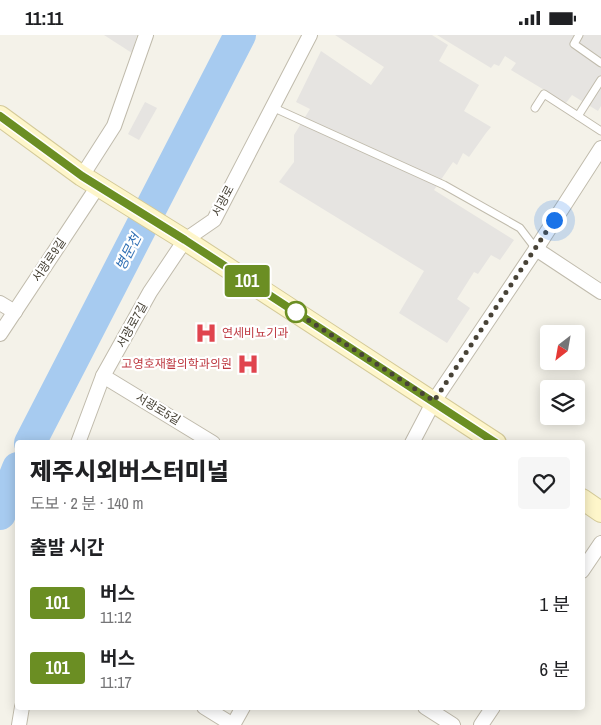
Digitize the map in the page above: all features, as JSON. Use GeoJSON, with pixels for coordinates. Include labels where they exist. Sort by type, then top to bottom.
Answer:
{"type":"FeatureCollection","features":[{"type":"Feature","properties":{"kind":"main road"},"geometry":{"type":"LineString","coordinates":[[0,116],[90,181],[185,240],[492,440]]}},
{"type":"Feature","properties":{"kind":"main road"},"geometry":{"type":"LineString","coordinates":[[585,501],[601,512]]}},
{"type":"Feature","properties":{"kind":"street","name":"서광로9길"},"geometry":{"type":"LineString","coordinates":[[0,333],[15,311],[90,181],[114,126],[146,35]]}},
{"type":"Feature","properties":{"kind":"street","name":"서광로"},"geometry":{"type":"LineString","coordinates":[[185,240],[214,220],[310,35]]}},
{"type":"Feature","properties":{"kind":"street"},"geometry":{"type":"LineString","coordinates":[[414,440],[434,401],[601,148]]}},
{"type":"Feature","properties":{"kind":"street","name":"서광로7길"},"geometry":{"type":"LineString","coordinates":[[79,440],[103,376],[150,291],[185,240]]}},
{"type":"Feature","properties":{"kind":"street"},"geometry":{"type":"LineString","coordinates":[[536,249],[601,292]]}},
{"type":"Feature","properties":{"kind":"street"},"geometry":{"type":"LineString","coordinates":[[0,303],[15,311]]}},
{"type":"Feature","properties":{"kind":"street","name":"서광로5길"},"geometry":{"type":"LineString","coordinates":[[103,376],[208,440]]}},
{"type":"Feature","properties":{"kind":"street"},"geometry":{"type":"LineString","coordinates":[[585,567],[601,543]]}},
{"type":"Feature","properties":{"kind":"street"},"geometry":{"type":"LineString","coordinates":[[19,725],[22,710]]}},
{"type":"Feature","properties":{"kind":"street"},"geometry":{"type":"LineString","coordinates":[[209,710],[233,725],[241,710]]}},
{"type":"Feature","properties":{"kind":"street"},"geometry":{"type":"LineString","coordinates":[[430,710],[452,725]]}},
{"type":"Feature","properties":{"kind":"street"},"geometry":{"type":"LineString","coordinates":[[481,725],[491,710]]}},
{"type":"Feature","properties":{"kind":"lane"},"geometry":{"type":"LineString","coordinates":[[579,35],[574,44],[601,63]]}},
{"type":"Feature","properties":{"kind":"lane"},"geometry":{"type":"LineString","coordinates":[[578,116],[601,80]]}},
{"type":"Feature","properties":{"kind":"lane"},"geometry":{"type":"LineString","coordinates":[[535,108],[544,94],[601,131]]}},
{"type":"Feature","properties":{"kind":"lane"},"geometry":{"type":"LineString","coordinates":[[272,107],[444,185],[520,228],[536,249]]}},
{"type":"Feature","properties":{"kind":"shaded area"},"geometry":{"type":"Polygon","coordinates":[[[104,35],[137,35],[132,53],[104,35]]]}},
{"type":"Feature","properties":{"kind":"shaded area"},"geometry":{"type":"Polygon","coordinates":[[[335,35],[432,35],[448,45],[439,61],[479,85],[464,111],[491,127],[469,157],[463,153],[457,165],[453,162],[434,190],[514,240],[500,260],[491,255],[478,274],[474,272],[457,299],[470,308],[447,343],[399,313],[424,271],[279,182],[294,162],[294,135],[310,109],[296,102],[321,51],[371,85],[384,67],[335,35]]]}},
{"type":"Feature","properties":{"kind":"shaded area"},"geometry":{"type":"Polygon","coordinates":[[[437,35],[601,35],[601,106],[598,111],[572,95],[566,103],[511,70],[516,63],[505,56],[499,66],[494,64],[491,68],[437,35]]]}},
{"type":"Feature","properties":{"kind":"shaded area"},"geometry":{"type":"Polygon","coordinates":[[[145,102],[157,108],[139,140],[128,134],[145,102]]]}},
{"type":"Feature","properties":{"kind":"waterway","name":"병문천"},"geometry":{"type":"LineString","coordinates":[[32,440],[240,35]]}},
{"type":"Feature","properties":{"kind":"waterway","name":"병문천"},"geometry":{"type":"LineString","coordinates":[[0,514],[15,476]]}},
{"type":"Feature","properties":{"kind":"bus line","name":"101"},"geometry":{"type":"LineString","coordinates":[[0,116],[82,176],[185,240],[492,440]]}},
{"type":"Feature","properties":{"kind":"place","name":"연세비뇨기과"},"geometry":{"type":"Point","coordinates":[206,333]}},
{"type":"Feature","properties":{"kind":"place","name":"고영호재활의학과의원"},"geometry":{"type":"Point","coordinates":[248,364]}},
{"type":"Feature","properties":{"kind":"route"},"geometry":{"type":"LineString","coordinates":[[296,312],[291,309],[434,401],[554,220]]}}]}
